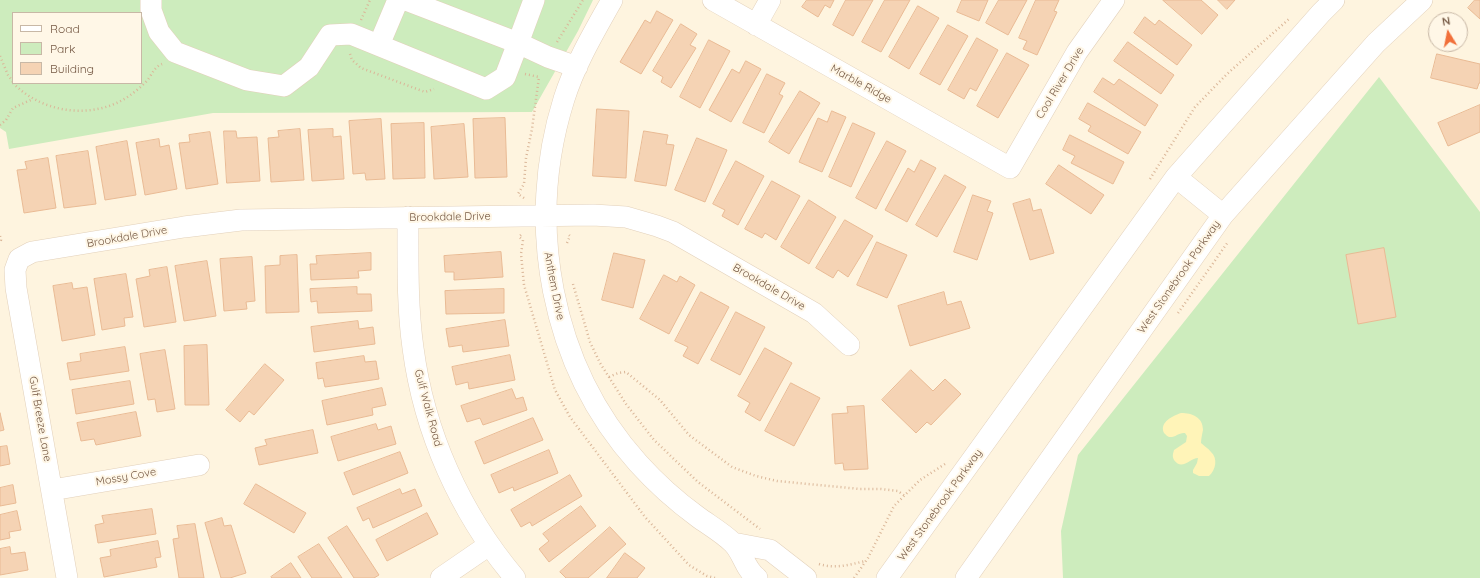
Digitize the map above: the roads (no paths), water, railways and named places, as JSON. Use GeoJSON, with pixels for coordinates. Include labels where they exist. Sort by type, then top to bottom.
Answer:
{"type":"FeatureCollection","features":[{"type":"Feature","properties":{"kind":"street"},"geometry":{"type":"LineString","coordinates":[[151,0],[151,10],[159,32],[175,52],[247,80],[284,86],[309,67],[330,35],[351,34],[486,89],[505,77],[534,0]]}},
{"type":"Feature","properties":{"kind":"street"},"geometry":{"type":"LineString","coordinates":[[379,45],[398,0]]}},
{"type":"Feature","properties":{"kind":"street"},"geometry":{"type":"LineString","coordinates":[[406,0],[518,43],[548,57],[577,67]]}},
{"type":"Feature","properties":{"kind":"street","name":"Anthem Drive"},"geometry":{"type":"LineString","coordinates":[[612,0],[577,67],[564,98],[552,144],[545,216],[549,269],[560,322],[579,372],[591,396],[621,441],[656,481],[686,508],[733,543],[751,573],[757,578]]}},
{"type":"Feature","properties":{"kind":"street","name":"Marble Ridge"},"geometry":{"type":"LineString","coordinates":[[712,0],[1010,168]]}},
{"type":"Feature","properties":{"kind":"street"},"geometry":{"type":"LineString","coordinates":[[756,25],[770,0]]}},
{"type":"Feature","properties":{"kind":"street","name":"Cool River Drive"},"geometry":{"type":"LineString","coordinates":[[1010,168],[1077,52],[1114,0]]}},
{"type":"Feature","properties":{"kind":"street","name":"West Stonebrook Parkway"},"geometry":{"type":"LineString","coordinates":[[887,578],[1176,177],[1334,0]]}},
{"type":"Feature","properties":{"kind":"street","name":"West Stonebrook Parkway"},"geometry":{"type":"LineString","coordinates":[[966,578],[1223,215],[1376,43],[1422,0]]}},
{"type":"Feature","properties":{"kind":"street"},"geometry":{"type":"LineString","coordinates":[[1176,177],[1223,215]]}},
{"type":"Feature","properties":{"kind":"street","name":"Brookdale Drive"},"geometry":{"type":"LineString","coordinates":[[19,259],[32,252],[213,223],[270,219],[593,215],[626,217],[673,232],[814,313],[849,345]]}},
{"type":"Feature","properties":{"kind":"street","name":"Gulf Walk Road"},"geometry":{"type":"LineString","coordinates":[[408,218],[410,322],[413,348],[423,400],[439,451],[474,522],[489,545],[515,578]]}},
{"type":"Feature","properties":{"kind":"street","name":"Gulf Breeze Lane"},"geometry":{"type":"LineString","coordinates":[[19,259],[15,270],[16,288],[67,578]]}},
{"type":"Feature","properties":{"kind":"street","name":"Mossy Cove"},"geometry":{"type":"LineString","coordinates":[[52,490],[199,465]]}},
{"type":"Feature","properties":{"kind":"street","name":"Anthem Drive"},"geometry":{"type":"LineString","coordinates":[[733,543],[770,550],[809,570]]}},
{"type":"Feature","properties":{"kind":"street"},"geometry":{"type":"LineString","coordinates":[[442,578],[489,545]]}}]}
